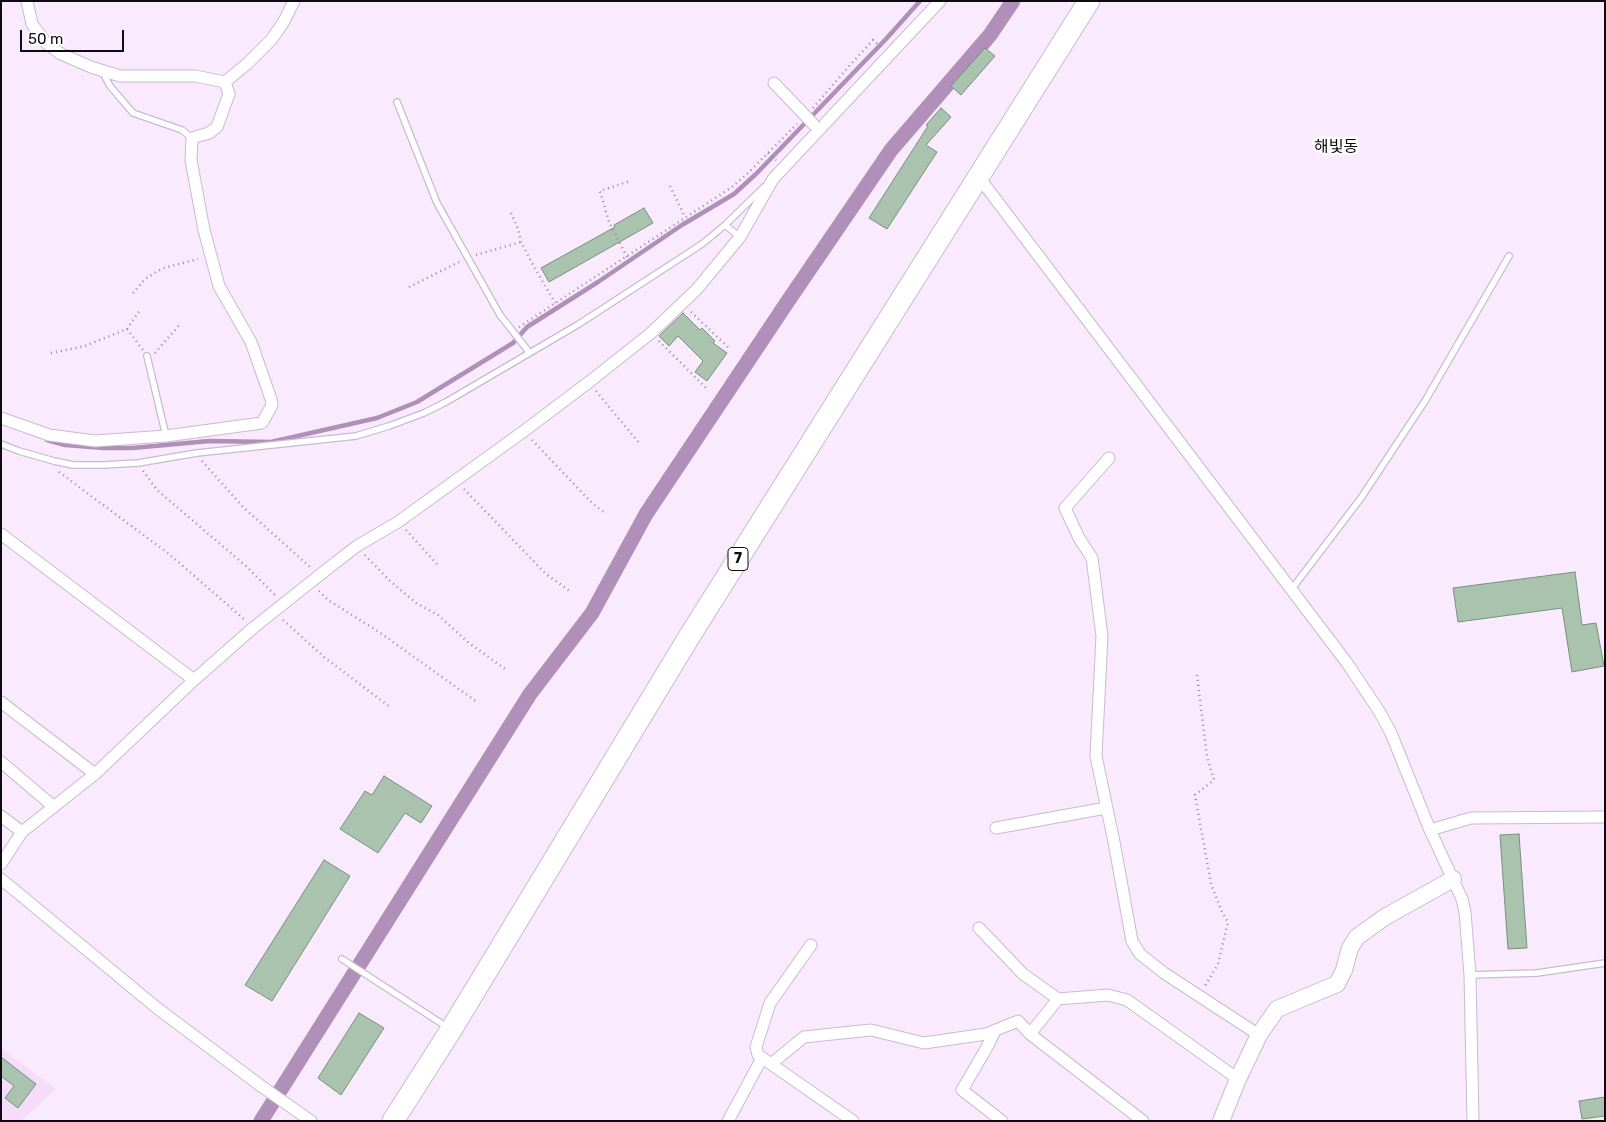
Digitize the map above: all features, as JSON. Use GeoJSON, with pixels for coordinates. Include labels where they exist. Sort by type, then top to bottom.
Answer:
{"type":"FeatureCollection","features":[{"type":"Feature","properties":{"kind":"highway","name":"7"},"geometry":{"type":"LineString","coordinates":[[393,1121],[451,1030],[689,637],[1089,1]]}},
{"type":"Feature","properties":{"kind":"street"},"geometry":{"type":"LineString","coordinates":[[27,1],[32,24],[41,38],[60,54],[102,71],[120,76],[205,77],[226,82]]}},
{"type":"Feature","properties":{"kind":"street"},"geometry":{"type":"LineString","coordinates":[[226,82],[270,40],[283,24],[294,1]]}},
{"type":"Feature","properties":{"kind":"street"},"geometry":{"type":"LineString","coordinates":[[1,864],[22,832],[95,774],[194,680],[253,628],[357,546],[398,522],[524,431],[651,333],[682,304],[740,237],[773,178],[817,129],[940,1]]}},
{"type":"Feature","properties":{"kind":"street"},"geometry":{"type":"LineString","coordinates":[[1,418],[37,432],[62,438],[111,441],[166,436],[262,423],[272,405],[271,399],[251,342],[223,296],[204,230],[191,160],[192,138],[209,133],[217,127],[229,94],[226,82]]}},
{"type":"Feature","properties":{"kind":"street"},"geometry":{"type":"LineString","coordinates":[[774,83],[817,129]]}},
{"type":"Feature","properties":{"kind":"street"},"geometry":{"type":"LineString","coordinates":[[978,176],[1347,663],[1379,711],[1397,747],[1430,830],[1462,899],[1465,912],[1470,975],[1473,1121]]}},
{"type":"Feature","properties":{"kind":"street"},"geometry":{"type":"LineString","coordinates":[[1109,458],[1065,508],[1079,538],[1092,558],[1102,636],[1096,756],[1132,941],[1140,954],[1164,973],[1259,1035]]}},
{"type":"Feature","properties":{"kind":"street"},"geometry":{"type":"LineString","coordinates":[[1,534],[194,680]]}},
{"type":"Feature","properties":{"kind":"street"},"geometry":{"type":"LineString","coordinates":[[1,702],[95,774]]}},
{"type":"Feature","properties":{"kind":"street"},"geometry":{"type":"LineString","coordinates":[[1,762],[54,807]]}},
{"type":"Feature","properties":{"kind":"street"},"geometry":{"type":"LineString","coordinates":[[996,828],[1106,808]]}},
{"type":"Feature","properties":{"kind":"street"},"geometry":{"type":"LineString","coordinates":[[1,816],[22,832]]}},
{"type":"Feature","properties":{"kind":"street"},"geometry":{"type":"LineString","coordinates":[[1430,830],[1471,818],[1605,817]]}},
{"type":"Feature","properties":{"kind":"street"},"geometry":{"type":"LineString","coordinates":[[1,879],[158,1008],[293,1110],[311,1121]]}},
{"type":"Feature","properties":{"kind":"street"},"geometry":{"type":"LineString","coordinates":[[1221,1121],[1259,1035],[1277,1009],[1337,984],[1344,970],[1350,948],[1357,937],[1385,918],[1453,879]]}},
{"type":"Feature","properties":{"kind":"street"},"geometry":{"type":"LineString","coordinates":[[979,928],[1023,974],[1058,999],[1108,995],[1127,1000],[1238,1080]]}},
{"type":"Feature","properties":{"kind":"street"},"geometry":{"type":"LineString","coordinates":[[811,945],[770,1003],[756,1047],[758,1055],[853,1121]]}},
{"type":"Feature","properties":{"kind":"street"},"geometry":{"type":"LineString","coordinates":[[1030,1034],[1058,999]]}},
{"type":"Feature","properties":{"kind":"street"},"geometry":{"type":"LineString","coordinates":[[728,1121],[766,1061],[804,1037],[871,1030],[924,1043],[986,1034],[1018,1021],[1030,1034],[1143,1121]]}},
{"type":"Feature","properties":{"kind":"street"},"geometry":{"type":"LineString","coordinates":[[995,1031],[962,1090],[1002,1121]]}},
{"type":"Feature","properties":{"kind":"lane"},"geometry":{"type":"LineString","coordinates":[[102,71],[110,86],[134,113],[182,130],[192,138]]}},
{"type":"Feature","properties":{"kind":"lane"},"geometry":{"type":"LineString","coordinates":[[397,102],[437,203],[500,315],[528,352]]}},
{"type":"Feature","properties":{"kind":"lane"},"geometry":{"type":"LineString","coordinates":[[1,444],[39,457],[73,465],[138,464],[197,453],[324,440],[356,436],[374,431],[424,413],[595,314],[702,244],[725,225],[773,178]]}},
{"type":"Feature","properties":{"kind":"lane"},"geometry":{"type":"LineString","coordinates":[[725,225],[740,237]]}},
{"type":"Feature","properties":{"kind":"lane"},"geometry":{"type":"LineString","coordinates":[[1291,590],[1361,498],[1425,401],[1509,256]]}},
{"type":"Feature","properties":{"kind":"lane"},"geometry":{"type":"LineString","coordinates":[[147,356],[166,436]]}},
{"type":"Feature","properties":{"kind":"lane"},"geometry":{"type":"LineString","coordinates":[[342,960],[451,1030]]}},
{"type":"Feature","properties":{"kind":"lane"},"geometry":{"type":"LineString","coordinates":[[1470,975],[1537,972],[1605,963]]}},
{"type":"Feature","properties":{"kind":"path"},"geometry":{"type":"LineString","coordinates":[[812,109],[873,40],[883,48]]}},
{"type":"Feature","properties":{"kind":"path"},"geometry":{"type":"LineString","coordinates":[[512,331],[732,187],[800,122]]}},
{"type":"Feature","properties":{"kind":"path"},"geometry":{"type":"LineString","coordinates":[[768,153],[777,162]]}},
{"type":"Feature","properties":{"kind":"path"},"geometry":{"type":"LineString","coordinates":[[627,256],[609,222],[600,191],[630,181]]}},
{"type":"Feature","properties":{"kind":"path"},"geometry":{"type":"LineString","coordinates":[[670,186],[685,217]]}},
{"type":"Feature","properties":{"kind":"path"},"geometry":{"type":"LineString","coordinates":[[511,213],[528,256],[555,304]]}},
{"type":"Feature","properties":{"kind":"path"},"geometry":{"type":"LineString","coordinates":[[133,292],[145,279],[164,268],[211,256]]}},
{"type":"Feature","properties":{"kind":"path"},"geometry":{"type":"LineString","coordinates":[[682,304],[730,349]]}},
{"type":"Feature","properties":{"kind":"path"},"geometry":{"type":"LineString","coordinates":[[51,353],[85,346],[127,329],[140,310]]}},
{"type":"Feature","properties":{"kind":"path"},"geometry":{"type":"LineString","coordinates":[[127,329],[147,356],[154,353],[181,323]]}},
{"type":"Feature","properties":{"kind":"path"},"geometry":{"type":"LineString","coordinates":[[651,333],[707,389]]}},
{"type":"Feature","properties":{"kind":"path"},"geometry":{"type":"LineString","coordinates":[[589,382],[640,444]]}},
{"type":"Feature","properties":{"kind":"path"},"geometry":{"type":"LineString","coordinates":[[524,431],[593,504],[605,513]]}},
{"type":"Feature","properties":{"kind":"path"},"geometry":{"type":"LineString","coordinates":[[197,453],[206,466],[236,496],[244,507],[319,575]]}},
{"type":"Feature","properties":{"kind":"path"},"geometry":{"type":"LineString","coordinates":[[39,457],[169,554],[253,628]]}},
{"type":"Feature","properties":{"kind":"path"},"geometry":{"type":"LineString","coordinates":[[138,464],[157,490],[246,566],[284,604]]}},
{"type":"Feature","properties":{"kind":"path"},"geometry":{"type":"LineString","coordinates":[[455,480],[506,535],[546,574],[571,592]]}},
{"type":"Feature","properties":{"kind":"path"},"geometry":{"type":"LineString","coordinates":[[398,522],[437,564]]}},
{"type":"Feature","properties":{"kind":"path"},"geometry":{"type":"LineString","coordinates":[[357,546],[389,580],[416,603],[438,615],[469,643],[504,669]]}},
{"type":"Feature","properties":{"kind":"path"},"geometry":{"type":"LineString","coordinates":[[309,583],[328,600],[380,632],[478,702]]}},
{"type":"Feature","properties":{"kind":"path"},"geometry":{"type":"LineString","coordinates":[[273,612],[324,657],[390,707]]}},
{"type":"Feature","properties":{"kind":"path"},"geometry":{"type":"LineString","coordinates":[[1197,676],[1207,757],[1214,780],[1195,795],[1211,884],[1228,922],[1218,964],[1210,980],[1197,995]]}},
{"type":"Feature","properties":{"kind":"shaded area"},"geometry":{"type":"Polygon","coordinates":[[[1,1048],[56,1089],[21,1121],[1,1121],[1,1048]]]}},
{"type":"Feature","properties":{"kind":"building"},"geometry":{"type":"Polygon","coordinates":[[[985,48],[995,56],[961,95],[951,86],[985,48]]]}},
{"type":"Feature","properties":{"kind":"building"},"geometry":{"type":"Polygon","coordinates":[[[941,108],[951,117],[926,145],[937,152],[887,229],[869,218],[928,126],[926,125],[941,108]]]}},
{"type":"Feature","properties":{"kind":"building"},"geometry":{"type":"Polygon","coordinates":[[[644,208],[653,223],[549,282],[541,268],[615,227],[614,225],[644,208]]]}},
{"type":"Feature","properties":{"kind":"building"},"geometry":{"type":"Polygon","coordinates":[[[683,313],[700,330],[702,328],[715,341],[713,343],[727,353],[707,381],[695,372],[703,361],[678,336],[669,346],[659,336],[683,313]]]}},
{"type":"Feature","properties":{"kind":"building"},"geometry":{"type":"Polygon","coordinates":[[[1575,572],[1582,625],[1596,623],[1604,666],[1572,672],[1562,608],[1458,622],[1453,588],[1575,572]]]}},
{"type":"Feature","properties":{"kind":"building"},"geometry":{"type":"Polygon","coordinates":[[[384,776],[432,806],[421,823],[405,813],[378,853],[340,829],[365,791],[372,795],[384,776]]]}},
{"type":"Feature","properties":{"kind":"building"},"geometry":{"type":"Polygon","coordinates":[[[1519,834],[1527,948],[1508,949],[1500,835],[1519,834]]]}},
{"type":"Feature","properties":{"kind":"building"},"geometry":{"type":"Polygon","coordinates":[[[324,860],[350,876],[272,1001],[245,985],[324,860]]]}},
{"type":"Feature","properties":{"kind":"building"},"geometry":{"type":"Polygon","coordinates":[[[359,1013],[384,1028],[341,1095],[318,1078],[359,1013]]]}},
{"type":"Feature","properties":{"kind":"building"},"geometry":{"type":"Polygon","coordinates":[[[1,1057],[36,1084],[18,1108],[5,1098],[14,1086],[1,1076],[1,1057]]]}},
{"type":"Feature","properties":{"kind":"building"},"geometry":{"type":"Polygon","coordinates":[[[1605,1097],[1605,1116],[1582,1119],[1579,1101],[1605,1097]]]}},
{"type":"Feature","properties":{"kind":"waterway"},"geometry":{"type":"LineString","coordinates":[[47,440],[65,445],[104,448],[133,448],[209,441],[271,442],[377,418],[417,402],[513,343],[527,327],[682,225],[734,194],[756,174],[920,1]]}},
{"type":"Feature","properties":{"kind":"waterway"},"geometry":{"type":"LineString","coordinates":[[261,1121],[530,694],[592,613],[646,514],[788,301],[891,150],[990,35],[1013,1]]}},
{"type":"Feature","properties":{"kind":"district","name":"해빛동"},"geometry":{"type":"Point","coordinates":[1336,147]}}]}
